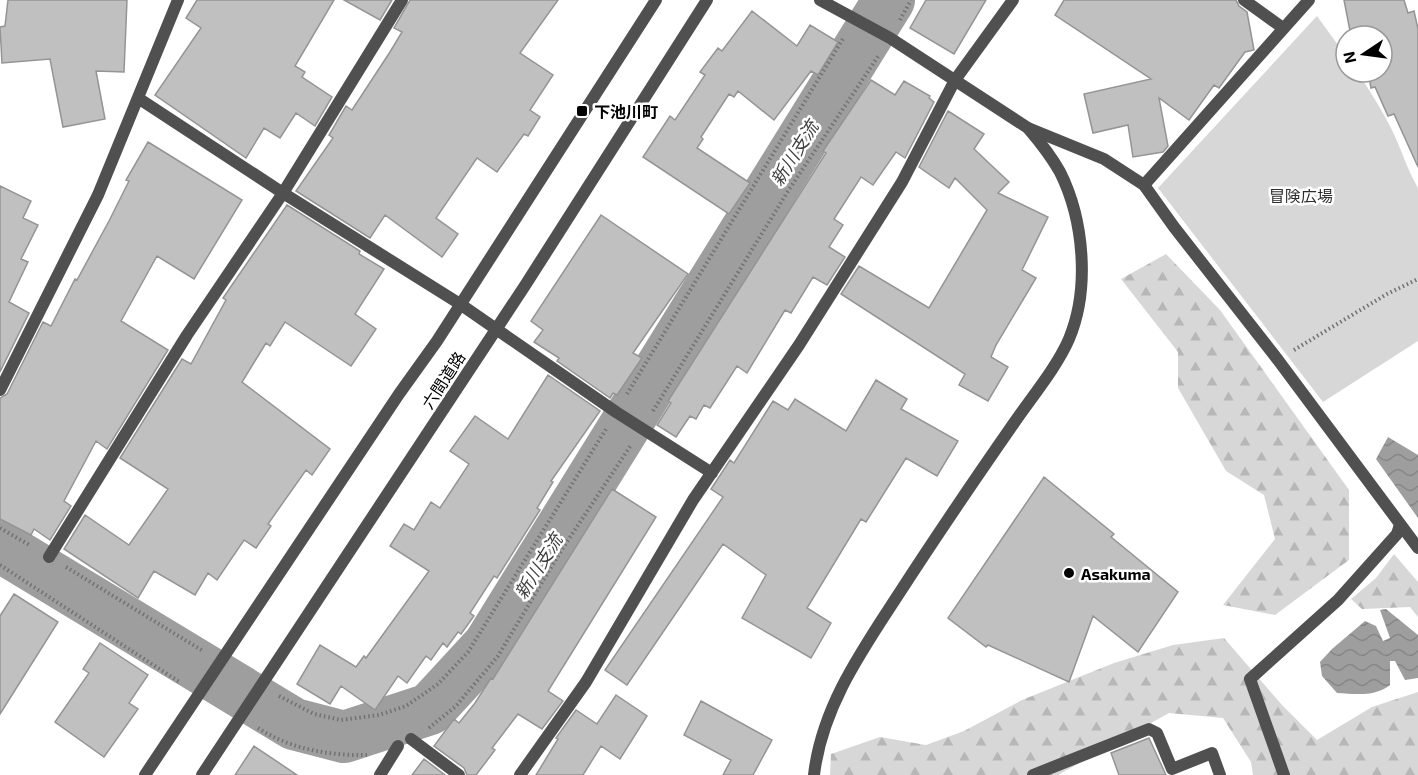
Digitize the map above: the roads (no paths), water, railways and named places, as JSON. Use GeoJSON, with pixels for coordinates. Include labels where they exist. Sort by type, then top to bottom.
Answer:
{"type":"FeatureCollection","features":[{"type":"Feature","properties":{"kind":"street"},"geometry":{"type":"LineString","coordinates":[[0,390],[98,195],[178,0]]}},
{"type":"Feature","properties":{"kind":"street"},"geometry":{"type":"LineString","coordinates":[[49,557],[187,335],[283,193],[402,0]]}},
{"type":"Feature","properties":{"kind":"street","name":"六間道路"},"geometry":{"type":"LineString","coordinates":[[145,775],[460,304],[656,0]]}},
{"type":"Feature","properties":{"kind":"street","name":"六間道路"},"geometry":{"type":"LineString","coordinates":[[202,775],[496,330],[707,0]]}},
{"type":"Feature","properties":{"kind":"street"},"geometry":{"type":"LineString","coordinates":[[820,0],[891,38],[1028,128],[1104,159],[1144,185],[1418,548]]}},
{"type":"Feature","properties":{"kind":"street"},"geometry":{"type":"LineString","coordinates":[[520,775],[586,682],[693,500],[799,345],[902,182],[955,80],[1013,0]]}},
{"type":"Feature","properties":{"kind":"street"},"geometry":{"type":"LineString","coordinates":[[1244,0],[1283,28]]}},
{"type":"Feature","properties":{"kind":"street"},"geometry":{"type":"LineString","coordinates":[[1144,185],[1309,0]]}},
{"type":"Feature","properties":{"kind":"street"},"geometry":{"type":"LineString","coordinates":[[138,98],[283,193],[460,304],[616,412],[712,472]]}},
{"type":"Feature","properties":{"kind":"street"},"geometry":{"type":"LineString","coordinates":[[814,775],[826,720],[835,698],[865,645],[923,555],[1042,384],[1068,341],[1082,293],[1082,267],[1075,217],[1069,193],[1059,171],[1046,149],[1028,128]]}},
{"type":"Feature","properties":{"kind":"street"},"geometry":{"type":"LineString","coordinates":[[1284,775],[1250,679],[1338,600],[1397,534],[1400,525]]}},
{"type":"Feature","properties":{"kind":"street"},"geometry":{"type":"LineString","coordinates":[[1033,775],[1149,729],[1156,733],[1172,769],[1212,753],[1220,775]]}},
{"type":"Feature","properties":{"kind":"street"},"geometry":{"type":"LineString","coordinates":[[411,739],[459,775]]}},
{"type":"Feature","properties":{"kind":"street"},"geometry":{"type":"LineString","coordinates":[[380,775],[398,746]]}},
{"type":"Feature","properties":{"kind":"water"},"geometry":{"type":"Polygon","coordinates":[[[1388,437],[1418,455],[1418,518],[1376,459],[1388,437]]]}},
{"type":"Feature","properties":{"kind":"water"},"geometry":{"type":"Polygon","coordinates":[[[1386,609],[1418,635],[1418,678],[1405,680],[1395,661],[1390,661],[1390,685],[1384,689],[1365,694],[1337,693],[1322,676],[1320,662],[1365,621],[1376,626],[1383,641],[1390,638],[1380,610],[1386,609]]]}},
{"type":"Feature","properties":{"kind":"waterway","name":"新川支流"},"geometry":{"type":"LineString","coordinates":[[0,546],[294,724],[344,737],[430,709],[489,645],[889,0]]}},
{"type":"Feature","properties":{"kind":"place","name":"下池川町"},"geometry":{"type":"Point","coordinates":[582,111]}},
{"type":"Feature","properties":{"kind":"place","name":"Asakuma"},"geometry":{"type":"Point","coordinates":[1069,573]}},
{"type":"Feature","properties":{"kind":"park label","name":"冒険広場"},"geometry":{"type":"Point","coordinates":[1301,195]}}]}
